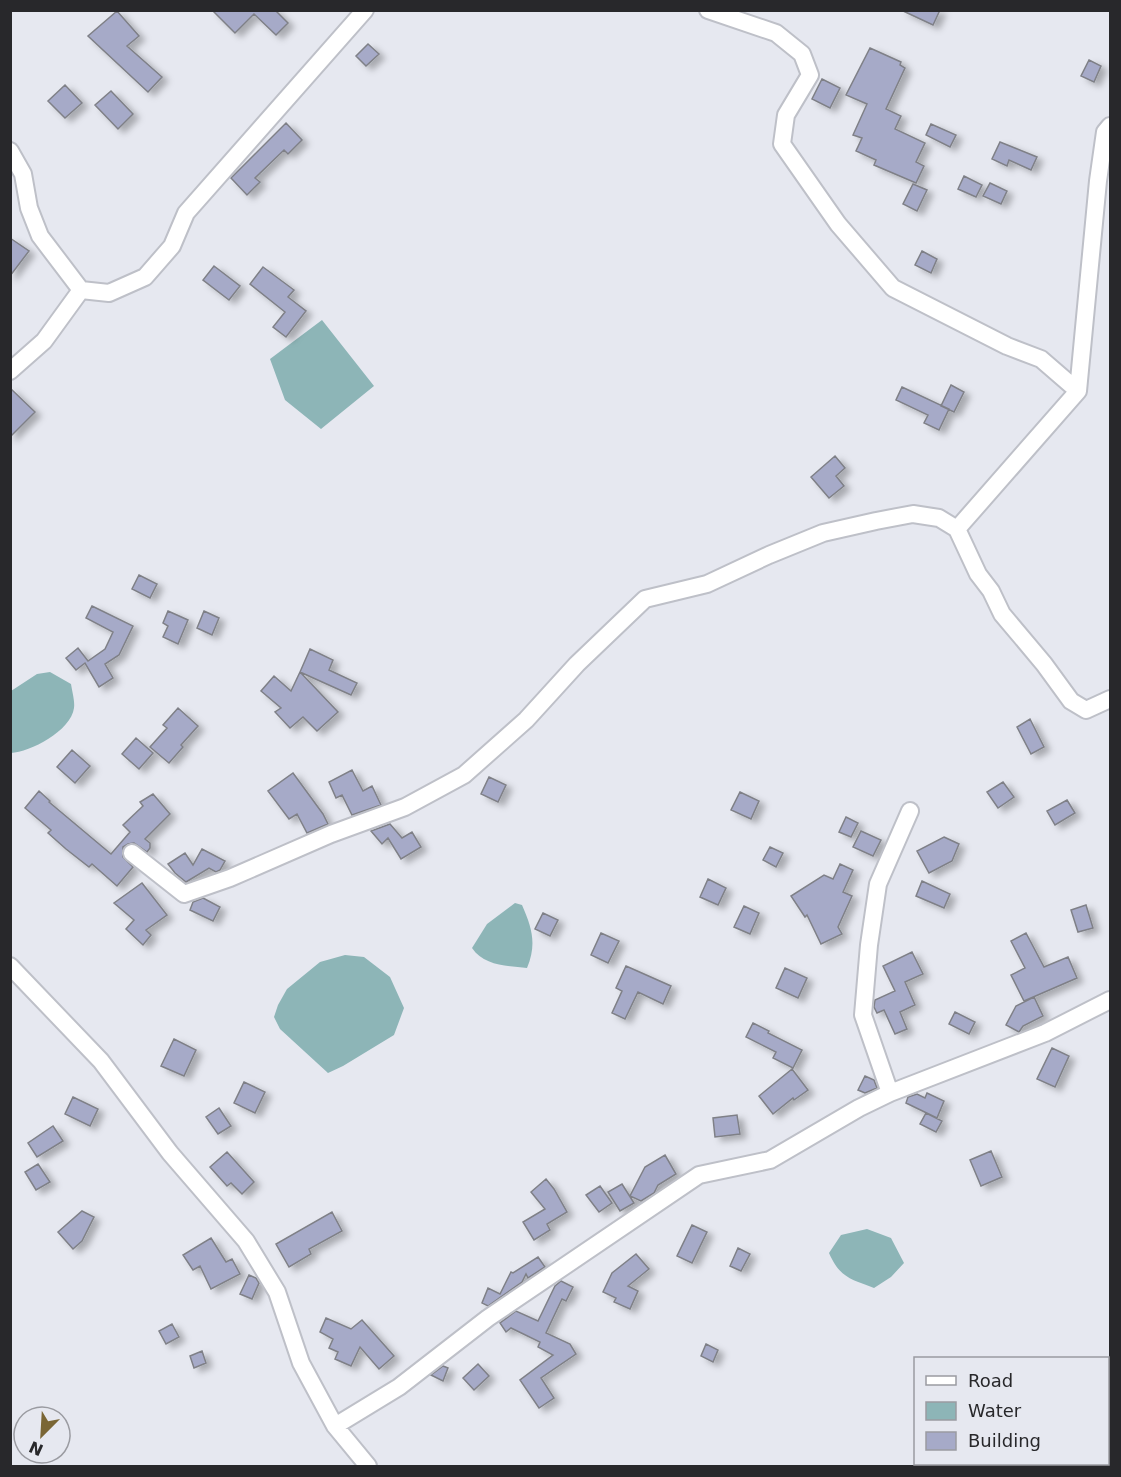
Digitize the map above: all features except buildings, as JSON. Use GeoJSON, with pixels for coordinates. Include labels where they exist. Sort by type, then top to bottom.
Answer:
{"type":"FeatureCollection","features":[{"type":"Feature","properties":{"kind":"street"},"geometry":{"type":"LineString","coordinates":[[10,151],[23,174],[29,208],[40,236],[81,290],[109,292],[145,277],[172,246],[186,213],[365,10]]}},
{"type":"Feature","properties":{"kind":"street"},"geometry":{"type":"LineString","coordinates":[[708,10],[776,33],[802,54],[810,75],[786,115],[782,144],[838,224],[893,288],[1007,346],[1041,359],[1078,391]]}},
{"type":"Feature","properties":{"kind":"street"},"geometry":{"type":"LineString","coordinates":[[957,529],[1078,391],[1098,180],[1105,132],[1110,126]]}},
{"type":"Feature","properties":{"kind":"street"},"geometry":{"type":"LineString","coordinates":[[10,371],[44,341],[81,290]]}},
{"type":"Feature","properties":{"kind":"street"},"geometry":{"type":"LineString","coordinates":[[132,853],[184,894],[230,878],[331,834],[405,807],[464,775],[526,720],[577,664],[645,599],[707,584],[823,533],[913,514],[939,518],[957,529],[978,574],[991,591],[1002,614],[1044,664],[1071,701],[1086,710],[1110,699]]}},
{"type":"Feature","properties":{"kind":"street"},"geometry":{"type":"LineString","coordinates":[[890,1093],[863,1015],[869,945],[878,884],[910,811]]}},
{"type":"Feature","properties":{"kind":"street"},"geometry":{"type":"LineString","coordinates":[[10,966],[101,1061],[170,1153],[246,1241],[277,1292],[301,1363],[335,1426],[368,1467]]}},
{"type":"Feature","properties":{"kind":"street"},"geometry":{"type":"LineString","coordinates":[[335,1426],[399,1387],[488,1318],[699,1175],[770,1160],[859,1108],[890,1093],[1045,1033],[1110,1000]]}},
{"type":"Feature","properties":{"kind":"water"},"geometry":{"type":"Polygon","coordinates":[[[322,320],[374,386],[321,429],[285,400],[270,359],[322,320]]]}},
{"type":"Feature","properties":{"kind":"water"},"geometry":{"type":"Polygon","coordinates":[[[50,672],[71,684],[74,708],[71,716],[66,725],[48,739],[28,749],[11,753],[11,691],[37,674],[50,672]]]}},
{"type":"Feature","properties":{"kind":"water"},"geometry":{"type":"Polygon","coordinates":[[[515,903],[522,905],[532,936],[532,951],[527,968],[490,962],[472,948],[487,924],[515,903]]]}},
{"type":"Feature","properties":{"kind":"water"},"geometry":{"type":"Polygon","coordinates":[[[345,955],[364,957],[390,977],[404,1008],[394,1035],[328,1073],[280,1029],[274,1017],[287,989],[320,962],[345,955]]]}},
{"type":"Feature","properties":{"kind":"water"},"geometry":{"type":"Polygon","coordinates":[[[867,1229],[891,1238],[904,1263],[891,1277],[874,1288],[842,1273],[829,1253],[841,1235],[867,1229]]]}},
{"type":"Feature","properties":{"kind":"water"},"geometry":{"type":"Polygon","coordinates":[[[1110,1443],[1110,1466],[1024,1466],[1109,1465],[1110,1443]]]}}]}
